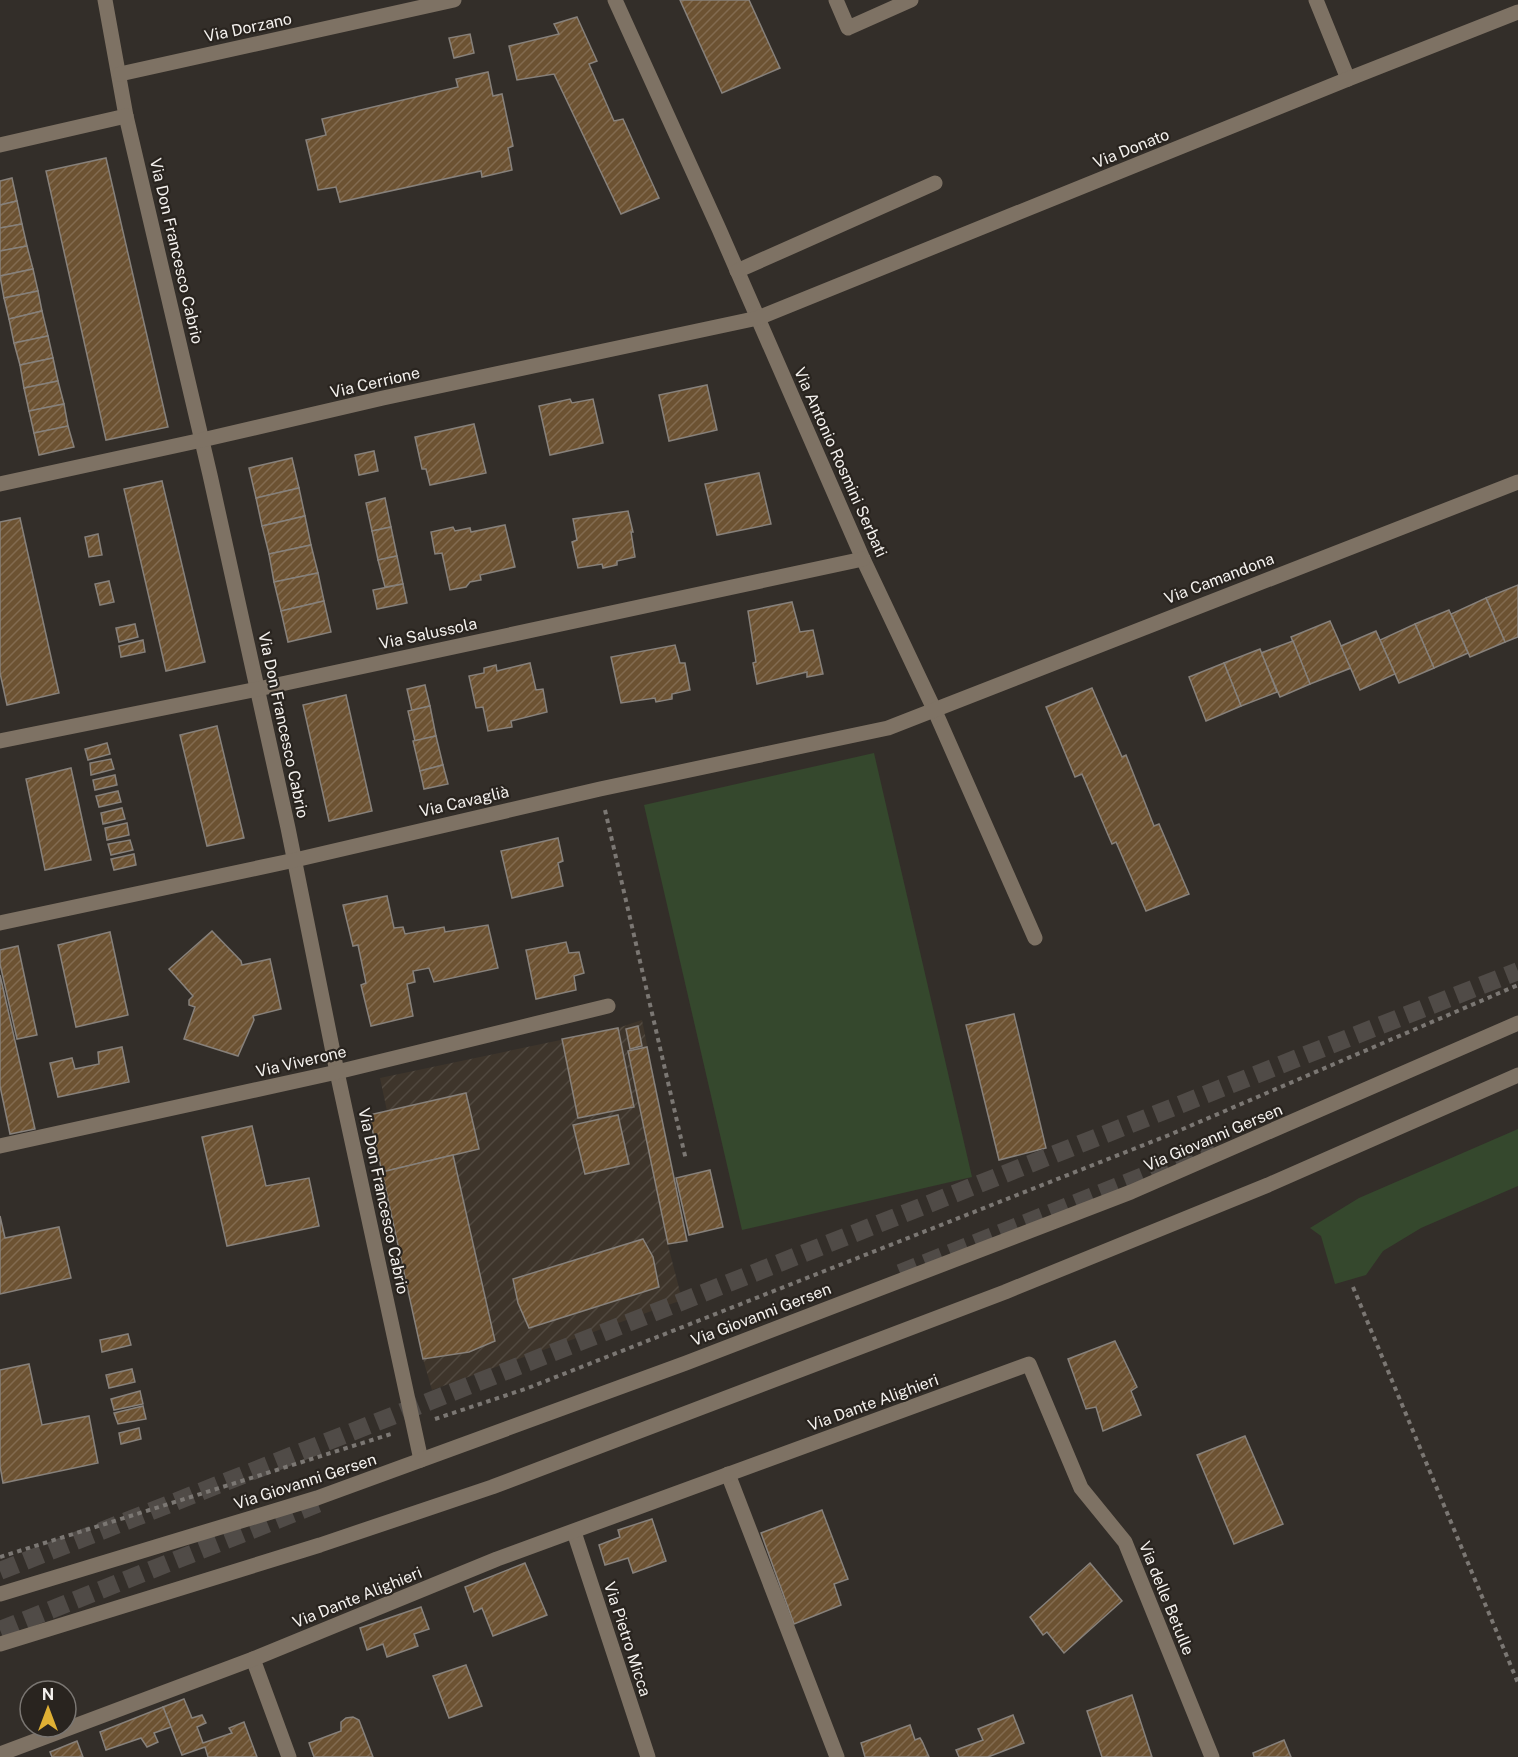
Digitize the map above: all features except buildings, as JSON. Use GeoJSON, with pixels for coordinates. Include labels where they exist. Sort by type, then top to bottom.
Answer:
{"type":"FeatureCollection","features":[{"type":"Feature","properties":{"kind":"street","name":"Via Don Francesco Cabrio"},"geometry":{"type":"LineString","coordinates":[[105,0],[126,116],[258,688],[337,1072],[421,1460]]}},
{"type":"Feature","properties":{"kind":"street","name":"Via Dorzano"},"geometry":{"type":"LineString","coordinates":[[120,74],[454,0]]}},
{"type":"Feature","properties":{"kind":"street","name":"Via Antonio Rosmini Serbati"},"geometry":{"type":"LineString","coordinates":[[615,0],[863,559],[934,709],[1035,938]]}},
{"type":"Feature","properties":{"kind":"street"},"geometry":{"type":"LineString","coordinates":[[836,0],[848,28],[911,0]]}},
{"type":"Feature","properties":{"kind":"street"},"geometry":{"type":"LineString","coordinates":[[1316,0],[1348,79]]}},
{"type":"Feature","properties":{"kind":"street","name":"Via Donato"},"geometry":{"type":"LineString","coordinates":[[758,318],[1518,12]]}},
{"type":"Feature","properties":{"kind":"street"},"geometry":{"type":"LineString","coordinates":[[0,144],[126,116]]}},
{"type":"Feature","properties":{"kind":"street"},"geometry":{"type":"LineString","coordinates":[[737,271],[935,183]]}},
{"type":"Feature","properties":{"kind":"street","name":"Via Cerrione"},"geometry":{"type":"LineString","coordinates":[[0,484],[202,441],[382,398],[758,318]]}},
{"type":"Feature","properties":{"kind":"street","name":"Via Camandona"},"geometry":{"type":"LineString","coordinates":[[934,709],[1518,482]]}},
{"type":"Feature","properties":{"kind":"street","name":"Via Salussola"},"geometry":{"type":"LineString","coordinates":[[0,741],[863,559]]}},
{"type":"Feature","properties":{"kind":"street","name":"Via Cavaglià"},"geometry":{"type":"LineString","coordinates":[[0,923],[295,860],[600,789],[888,728],[934,709]]}},
{"type":"Feature","properties":{"kind":"street","name":"Via Viverone"},"geometry":{"type":"LineString","coordinates":[[0,1146],[337,1072],[608,1006]]}},
{"type":"Feature","properties":{"kind":"street","name":"Via Giovanni Gersen"},"geometry":{"type":"LineString","coordinates":[[0,1594],[317,1498],[686,1363],[1131,1191],[1518,1023]]}},
{"type":"Feature","properties":{"kind":"street"},"geometry":{"type":"LineString","coordinates":[[0,1644],[320,1545],[503,1483],[1027,1283],[1268,1185],[1518,1075]]}},
{"type":"Feature","properties":{"kind":"street","name":"Via Dante Alighieri"},"geometry":{"type":"LineString","coordinates":[[0,1754],[21,1752],[497,1559],[1029,1364]]}},
{"type":"Feature","properties":{"kind":"street","name":"Via delle Betulle"},"geometry":{"type":"LineString","coordinates":[[1029,1364],[1081,1488],[1125,1542],[1212,1757]]}},
{"type":"Feature","properties":{"kind":"street"},"geometry":{"type":"LineString","coordinates":[[728,1474],[837,1757]]}},
{"type":"Feature","properties":{"kind":"street","name":"Via Pietro Micca"},"geometry":{"type":"LineString","coordinates":[[574,1532],[648,1757]]}},
{"type":"Feature","properties":{"kind":"street"},"geometry":{"type":"LineString","coordinates":[[253,1659],[289,1757]]}},
{"type":"Feature","properties":{"kind":"path"},"geometry":{"type":"LineString","coordinates":[[600,789],[686,1160]]}},
{"type":"Feature","properties":{"kind":"path"},"geometry":{"type":"LineString","coordinates":[[0,1557],[528,1389],[1169,1135],[1518,985]]}},
{"type":"Feature","properties":{"kind":"path"},"geometry":{"type":"LineString","coordinates":[[1353,1287],[1518,1683]]}},
{"type":"Feature","properties":{"kind":"shaded area"},"geometry":{"type":"Polygon","coordinates":[[[642,1020],[687,1241],[668,1245],[682,1300],[432,1390],[423,1359],[369,1115],[387,1111],[380,1078],[618,1028],[642,1020]]]}},
{"type":"Feature","properties":{"kind":"green space"},"geometry":{"type":"Polygon","coordinates":[[[874,753],[972,1177],[742,1230],[644,805],[874,753]]]}},
{"type":"Feature","properties":{"kind":"green space"},"geometry":{"type":"Polygon","coordinates":[[[1518,1129],[1518,1186],[1421,1228],[1383,1251],[1366,1275],[1335,1284],[1321,1236],[1310,1228],[1359,1198],[1518,1129]]]}},
{"type":"Feature","properties":{"kind":"tunnel"},"geometry":{"type":"LineString","coordinates":[[0,1571],[1518,971]]}},
{"type":"Feature","properties":{"kind":"tunnel"},"geometry":{"type":"LineString","coordinates":[[900,1273],[1214,1148]]}},
{"type":"Feature","properties":{"kind":"tunnel"},"geometry":{"type":"LineString","coordinates":[[0,1630],[322,1502]]}}]}
